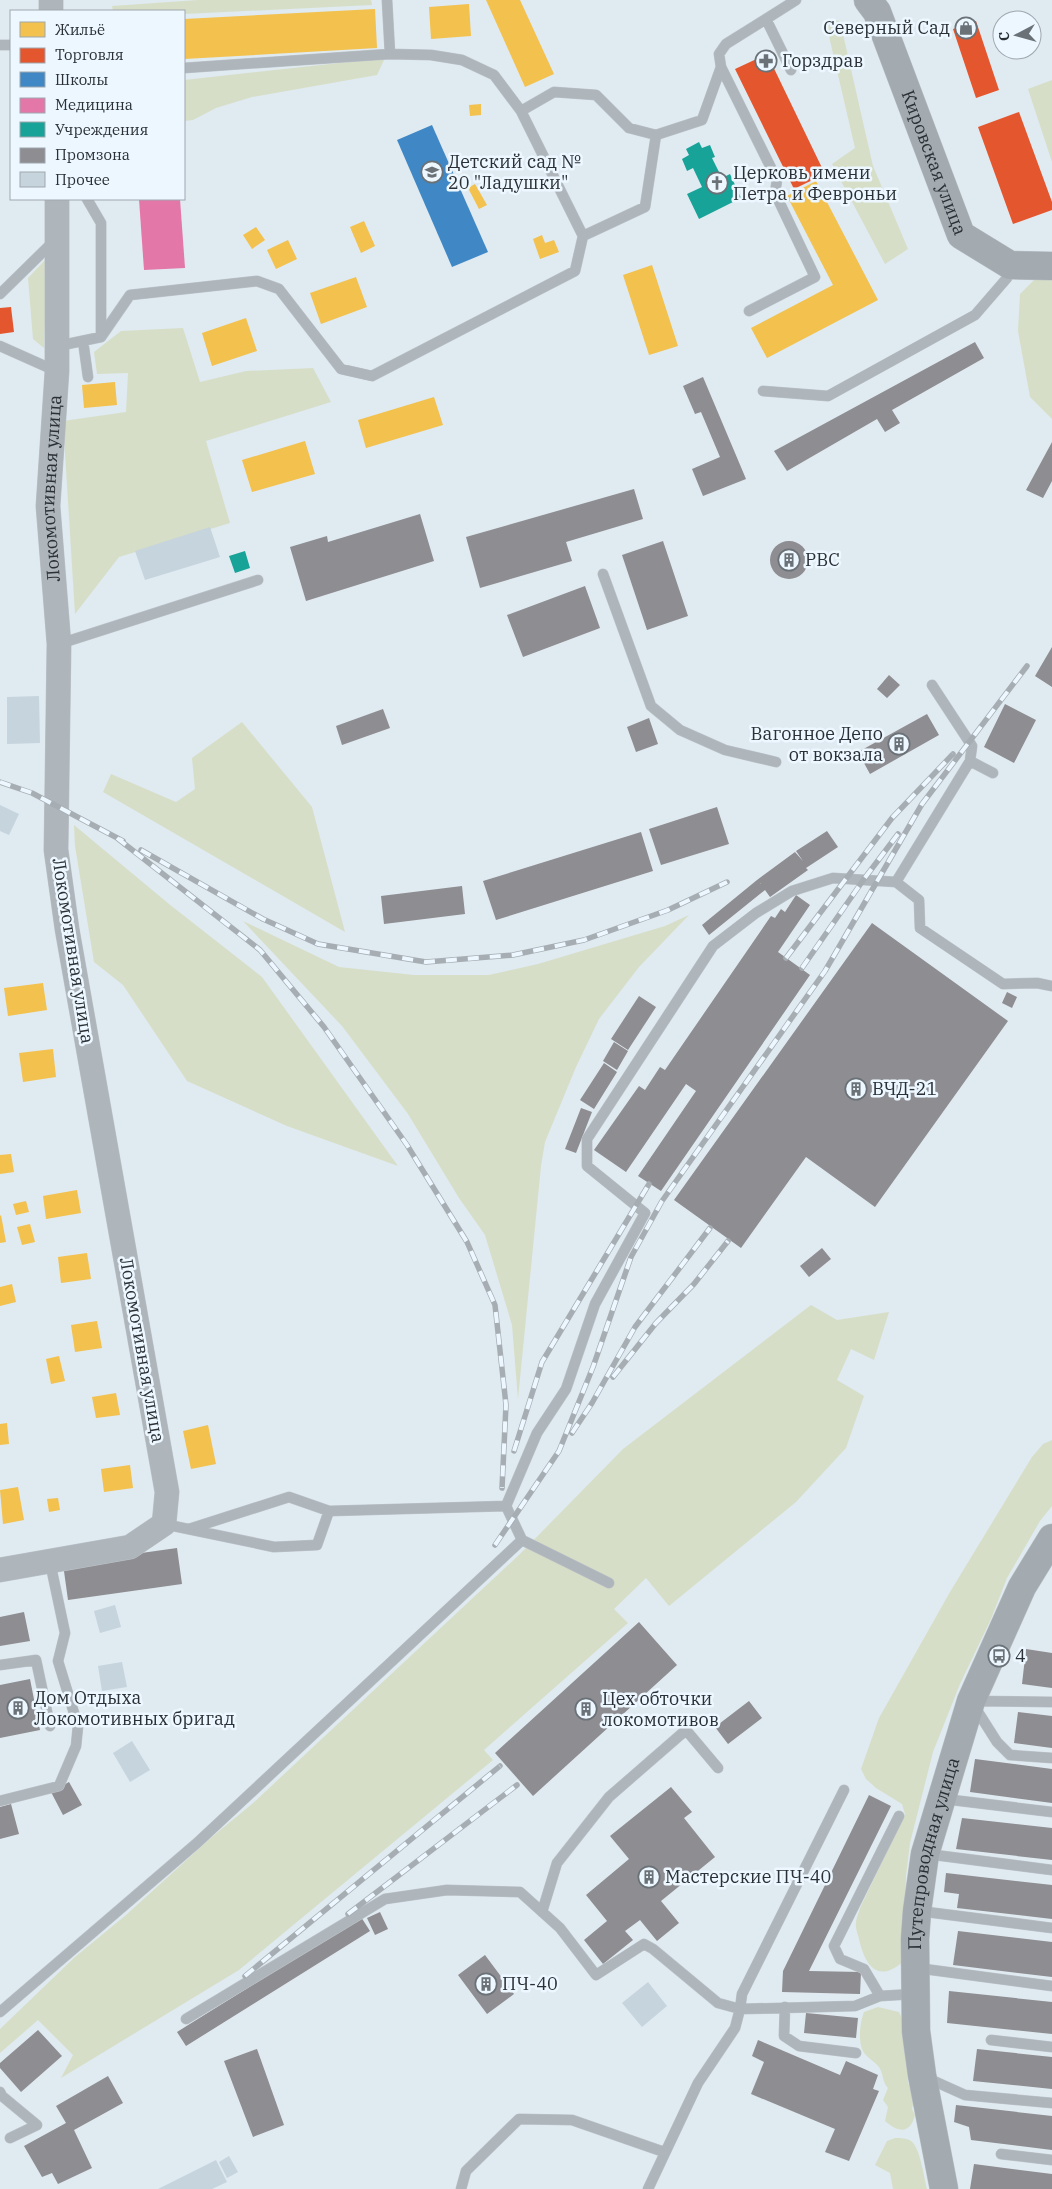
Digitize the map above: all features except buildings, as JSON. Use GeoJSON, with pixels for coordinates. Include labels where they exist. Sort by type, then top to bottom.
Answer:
{"type":"FeatureCollection","features":[{"type":"Feature","properties":{"kind":"main road","name":"Кировская улица"},"geometry":{"type":"LineString","coordinates":[[874,4],[961,235],[1010,266],[1052,266]]}},
{"type":"Feature","properties":{"kind":"main road","name":"Путепроводная улица"},"geometry":{"type":"LineString","coordinates":[[944,2189],[922,2075],[916,2031],[917,1911],[925,1854],[971,1700],[1022,1587],[1052,1538]]}},
{"type":"Feature","properties":{"kind":"main road"},"geometry":{"type":"LineString","coordinates":[[1003,1631],[1052,1574]]}},
{"type":"Feature","properties":{"kind":"street","name":"Локомотивная улица"},"geometry":{"type":"LineString","coordinates":[[57,200],[58,346],[48,506],[59,644],[56,850],[67,930],[167,1492],[164,1524]]}},
{"type":"Feature","properties":{"kind":"street"},"geometry":{"type":"LineString","coordinates":[[0,1570],[130,1547],[164,1524]]}},
{"type":"Feature","properties":{"kind":"lane"},"geometry":{"type":"LineString","coordinates":[[387,0],[390,54]]}},
{"type":"Feature","properties":{"kind":"lane"},"geometry":{"type":"LineString","coordinates":[[749,311],[815,277],[775,194],[777,180],[721,66],[719,54],[726,44],[796,0]]}},
{"type":"Feature","properties":{"kind":"lane"},"geometry":{"type":"LineString","coordinates":[[766,19],[791,70]]}},
{"type":"Feature","properties":{"kind":"lane"},"geometry":{"type":"LineString","coordinates":[[58,346],[101,337],[130,295],[257,281],[278,289],[341,368],[372,376],[575,271],[583,236],[521,111],[494,75],[462,60],[431,55],[390,54],[185,68]]}},
{"type":"Feature","properties":{"kind":"lane"},"geometry":{"type":"LineString","coordinates":[[521,111],[554,92],[596,95],[629,128],[656,135],[702,120],[721,66]]}},
{"type":"Feature","properties":{"kind":"lane"},"geometry":{"type":"LineString","coordinates":[[583,236],[645,207],[656,135]]}},
{"type":"Feature","properties":{"kind":"lane"},"geometry":{"type":"LineString","coordinates":[[88,200],[101,223],[101,337]]}},
{"type":"Feature","properties":{"kind":"lane"},"geometry":{"type":"LineString","coordinates":[[0,294],[58,237]]}},
{"type":"Feature","properties":{"kind":"lane"},"geometry":{"type":"LineString","coordinates":[[764,391],[828,396],[976,315],[1006,278]]}},
{"type":"Feature","properties":{"kind":"lane"},"geometry":{"type":"LineString","coordinates":[[83,340],[88,377]]}},
{"type":"Feature","properties":{"kind":"lane"},"geometry":{"type":"LineString","coordinates":[[0,346],[57,371]]}},
{"type":"Feature","properties":{"kind":"lane"},"geometry":{"type":"LineString","coordinates":[[604,574],[651,706],[680,730],[725,750],[776,762]]}},
{"type":"Feature","properties":{"kind":"lane"},"geometry":{"type":"LineString","coordinates":[[59,644],[258,580]]}},
{"type":"Feature","properties":{"kind":"lane"},"geometry":{"type":"LineString","coordinates":[[896,882],[970,761],[972,746],[932,685]]}},
{"type":"Feature","properties":{"kind":"lane"},"geometry":{"type":"LineString","coordinates":[[970,761],[993,774]]}},
{"type":"Feature","properties":{"kind":"lane"},"geometry":{"type":"LineString","coordinates":[[609,1583],[522,1540],[506,1506],[537,1433],[566,1389],[595,1304],[645,1213],[587,1166],[587,1139],[713,946],[756,913],[792,890],[833,878],[896,882],[919,900],[920,928],[1003,984],[1037,982],[1052,986]]}},
{"type":"Feature","properties":{"kind":"lane"},"geometry":{"type":"LineString","coordinates":[[189,1529],[289,1497],[329,1511],[506,1506]]}},
{"type":"Feature","properties":{"kind":"lane"},"geometry":{"type":"LineString","coordinates":[[164,1524],[274,1546],[318,1545],[329,1511]]}},
{"type":"Feature","properties":{"kind":"lane"},"geometry":{"type":"LineString","coordinates":[[0,2012],[197,1843],[522,1540]]}},
{"type":"Feature","properties":{"kind":"lane"},"geometry":{"type":"LineString","coordinates":[[0,1801],[59,1786],[76,1746],[78,1726],[58,1661],[66,1633],[50,1562]]}},
{"type":"Feature","properties":{"kind":"lane"},"geometry":{"type":"LineString","coordinates":[[0,1664],[36,1660],[50,1726]]}},
{"type":"Feature","properties":{"kind":"lane"},"geometry":{"type":"LineString","coordinates":[[971,1700],[1052,1702]]}},
{"type":"Feature","properties":{"kind":"lane"},"geometry":{"type":"LineString","coordinates":[[971,1700],[997,1742],[1010,1755],[1052,1758]]}},
{"type":"Feature","properties":{"kind":"lane"},"geometry":{"type":"LineString","coordinates":[[542,1912],[557,1863],[609,1797],[686,1730],[718,1768]]}},
{"type":"Feature","properties":{"kind":"lane"},"geometry":{"type":"LineString","coordinates":[[648,2189],[698,2083],[735,2028],[742,1994],[844,1790]]}},
{"type":"Feature","properties":{"kind":"lane"},"geometry":{"type":"LineString","coordinates":[[942,1798],[1052,1812]]}},
{"type":"Feature","properties":{"kind":"lane"},"geometry":{"type":"LineString","coordinates":[[880,1996],[864,1969],[840,1959],[834,1946],[899,1816]]}},
{"type":"Feature","properties":{"kind":"lane"},"geometry":{"type":"LineString","coordinates":[[925,1854],[1052,1870]]}},
{"type":"Feature","properties":{"kind":"lane"},"geometry":{"type":"LineString","coordinates":[[186,2019],[385,1899],[446,1890],[520,1892],[560,1928],[596,1975],[644,1944],[653,1949],[718,2003],[740,2009],[855,2006],[915,1981],[1052,1986]]}},
{"type":"Feature","properties":{"kind":"lane"},"geometry":{"type":"LineString","coordinates":[[917,1911],[1052,1928]]}},
{"type":"Feature","properties":{"kind":"lane"},"geometry":{"type":"LineString","coordinates":[[785,2007],[784,2036],[799,2046],[856,2053]]}},
{"type":"Feature","properties":{"kind":"lane"},"geometry":{"type":"LineString","coordinates":[[991,2040],[1052,2047]]}},
{"type":"Feature","properties":{"kind":"lane"},"geometry":{"type":"LineString","coordinates":[[922,2075],[966,2095],[1052,2103]]}},
{"type":"Feature","properties":{"kind":"lane"},"geometry":{"type":"LineString","coordinates":[[0,2092],[2,2096],[37,2125],[10,2138]]}},
{"type":"Feature","properties":{"kind":"lane"},"geometry":{"type":"LineString","coordinates":[[461,2189],[466,2171],[519,2119],[572,2120],[664,2152]]}},
{"type":"Feature","properties":{"kind":"lane"},"geometry":{"type":"LineString","coordinates":[[1001,2154],[1052,2160]]}},
{"type":"Feature","properties":{"kind":"green space"},"geometry":{"type":"Polygon","coordinates":[[[198,0],[371,0],[372,5],[185,14],[185,10],[113,10],[112,6],[198,0]]]}},
{"type":"Feature","properties":{"kind":"green space"},"geometry":{"type":"Polygon","coordinates":[[[825,19],[840,21],[873,166],[908,249],[885,264],[832,164],[855,148],[825,19]]]}},
{"type":"Feature","properties":{"kind":"green space"},"geometry":{"type":"Polygon","coordinates":[[[385,58],[377,75],[252,97],[216,108],[193,120],[185,121],[185,80],[385,58]]]}},
{"type":"Feature","properties":{"kind":"green space"},"geometry":{"type":"Polygon","coordinates":[[[1052,80],[1052,162],[1028,89],[1052,80]]]}},
{"type":"Feature","properties":{"kind":"green space"},"geometry":{"type":"Polygon","coordinates":[[[47,258],[44,348],[33,339],[28,278],[47,258]]]}},
{"type":"Feature","properties":{"kind":"green space"},"geometry":{"type":"Polygon","coordinates":[[[1052,279],[1052,419],[1030,397],[1018,331],[1020,294],[1034,280],[1052,279]]]}},
{"type":"Feature","properties":{"kind":"green space"},"geometry":{"type":"Polygon","coordinates":[[[183,328],[200,382],[246,371],[313,368],[331,402],[206,441],[230,523],[119,557],[75,614],[63,421],[126,412],[128,373],[97,374],[94,352],[121,331],[183,328]]]}},
{"type":"Feature","properties":{"kind":"green space"},"geometry":{"type":"Polygon","coordinates":[[[242,722],[312,807],[345,932],[103,792],[111,774],[176,802],[195,789],[192,758],[242,722]]]}},
{"type":"Feature","properties":{"kind":"green space"},"geometry":{"type":"Polygon","coordinates":[[[74,825],[169,904],[262,977],[398,1166],[287,1126],[187,1081],[123,985],[94,962],[75,846],[74,825]]]}},
{"type":"Feature","properties":{"kind":"green space"},"geometry":{"type":"Polygon","coordinates":[[[689,915],[639,967],[599,1019],[576,1067],[545,1142],[518,1399],[512,1325],[485,1235],[459,1198],[408,1114],[342,1026],[243,921],[339,967],[414,975],[489,975],[538,964],[665,926],[689,915]]]}},
{"type":"Feature","properties":{"kind":"green space"},"geometry":{"type":"Polygon","coordinates":[[[811,1305],[837,1320],[889,1312],[874,1360],[851,1349],[837,1380],[864,1396],[846,1448],[796,1502],[669,1606],[646,1578],[614,1609],[628,1623],[484,1750],[493,1760],[239,1970],[61,2078],[73,2055],[38,2020],[0,2053],[0,2029],[75,1957],[126,1915],[213,1836],[252,1804],[520,1554],[623,1449],[811,1305]]]}},
{"type":"Feature","properties":{"kind":"green space"},"geometry":{"type":"Polygon","coordinates":[[[1052,1440],[1052,1506],[1040,1521],[1007,1578],[991,1619],[960,1684],[933,1752],[910,1843],[906,1876],[904,1961],[895,1968],[880,1971],[874,1969],[865,1957],[856,1921],[860,1908],[905,1814],[902,1804],[876,1788],[866,1779],[861,1769],[879,1718],[950,1592],[1032,1457],[1043,1444],[1052,1440]]]}},
{"type":"Feature","properties":{"kind":"green space"},"geometry":{"type":"Polygon","coordinates":[[[878,2007],[899,2012],[905,2025],[908,2082],[914,2100],[912,2109],[915,2115],[910,2126],[903,2130],[895,2128],[885,2121],[888,2107],[883,2100],[888,2088],[879,2067],[862,2050],[860,2027],[864,2012],[878,2007]]]}},
{"type":"Feature","properties":{"kind":"green space"},"geometry":{"type":"Polygon","coordinates":[[[895,2138],[907,2139],[914,2144],[927,2189],[893,2189],[890,2173],[875,2165],[887,2141],[895,2138]]]}},
{"type":"Feature","properties":{"kind":"railway"},"geometry":{"type":"LineString","coordinates":[[495,1545],[559,1451],[593,1367],[631,1257],[662,1201],[825,971],[922,804],[1027,666]]}},
{"type":"Feature","properties":{"kind":"railway"},"geometry":{"type":"LineString","coordinates":[[786,958],[892,818],[953,754]]}},
{"type":"Feature","properties":{"kind":"railway"},"geometry":{"type":"LineString","coordinates":[[0,782],[32,793],[123,841]]}},
{"type":"Feature","properties":{"kind":"railway"},"geometry":{"type":"LineString","coordinates":[[802,968],[898,834]]}},
{"type":"Feature","properties":{"kind":"railway"},"geometry":{"type":"LineString","coordinates":[[117,838],[260,950],[324,1027],[407,1145],[467,1242],[495,1305],[506,1405],[502,1488]]}},
{"type":"Feature","properties":{"kind":"railway"},"geometry":{"type":"LineString","coordinates":[[141,850],[263,919],[318,944],[426,962],[513,955],[584,940],[668,910],[727,882]]}},
{"type":"Feature","properties":{"kind":"railway"},"geometry":{"type":"LineString","coordinates":[[514,1451],[542,1362],[649,1184]]}},
{"type":"Feature","properties":{"kind":"railway"},"geometry":{"type":"LineString","coordinates":[[572,1433],[592,1403],[635,1327],[710,1228]]}},
{"type":"Feature","properties":{"kind":"railway"},"geometry":{"type":"LineString","coordinates":[[613,1377],[656,1323],[694,1284],[728,1241]]}},
{"type":"Feature","properties":{"kind":"railway"},"geometry":{"type":"LineString","coordinates":[[245,1976],[500,1766]]}},
{"type":"Feature","properties":{"kind":"railway"},"geometry":{"type":"LineString","coordinates":[[348,1914],[517,1785]]}},
{"type":"Feature","properties":{"kind":"place","name":"Северный Сад"},"geometry":{"type":"Point","coordinates":[966,28]}},
{"type":"Feature","properties":{"kind":"place","name":"Горздрав"},"geometry":{"type":"Point","coordinates":[766,61]}},
{"type":"Feature","properties":{"kind":"place","name":"Детский сад № 20 \"Ладушки\""},"geometry":{"type":"Point","coordinates":[432,172]}},
{"type":"Feature","properties":{"kind":"place","name":"Церковь имени Петра и Февроньи"},"geometry":{"type":"Point","coordinates":[717,183]}},
{"type":"Feature","properties":{"kind":"place","name":"РВС"},"geometry":{"type":"Point","coordinates":[789,560]}},
{"type":"Feature","properties":{"kind":"place","name":"Вагонное Депо от вокзала"},"geometry":{"type":"Point","coordinates":[899,744]}},
{"type":"Feature","properties":{"kind":"place","name":"ВЧД-21"},"geometry":{"type":"Point","coordinates":[856,1089]}},
{"type":"Feature","properties":{"kind":"place","name":"4"},"geometry":{"type":"Point","coordinates":[999,1656]}},
{"type":"Feature","properties":{"kind":"place","name":"Дом Отдыха Локомотивных бригад"},"geometry":{"type":"Point","coordinates":[18,1708]}},
{"type":"Feature","properties":{"kind":"place","name":"Цех обточки локомотивов"},"geometry":{"type":"Point","coordinates":[586,1709]}},
{"type":"Feature","properties":{"kind":"place","name":"Мастерские ПЧ-40"},"geometry":{"type":"Point","coordinates":[649,1877]}},
{"type":"Feature","properties":{"kind":"place","name":"ПЧ-40"},"geometry":{"type":"Point","coordinates":[486,1984]}}]}
